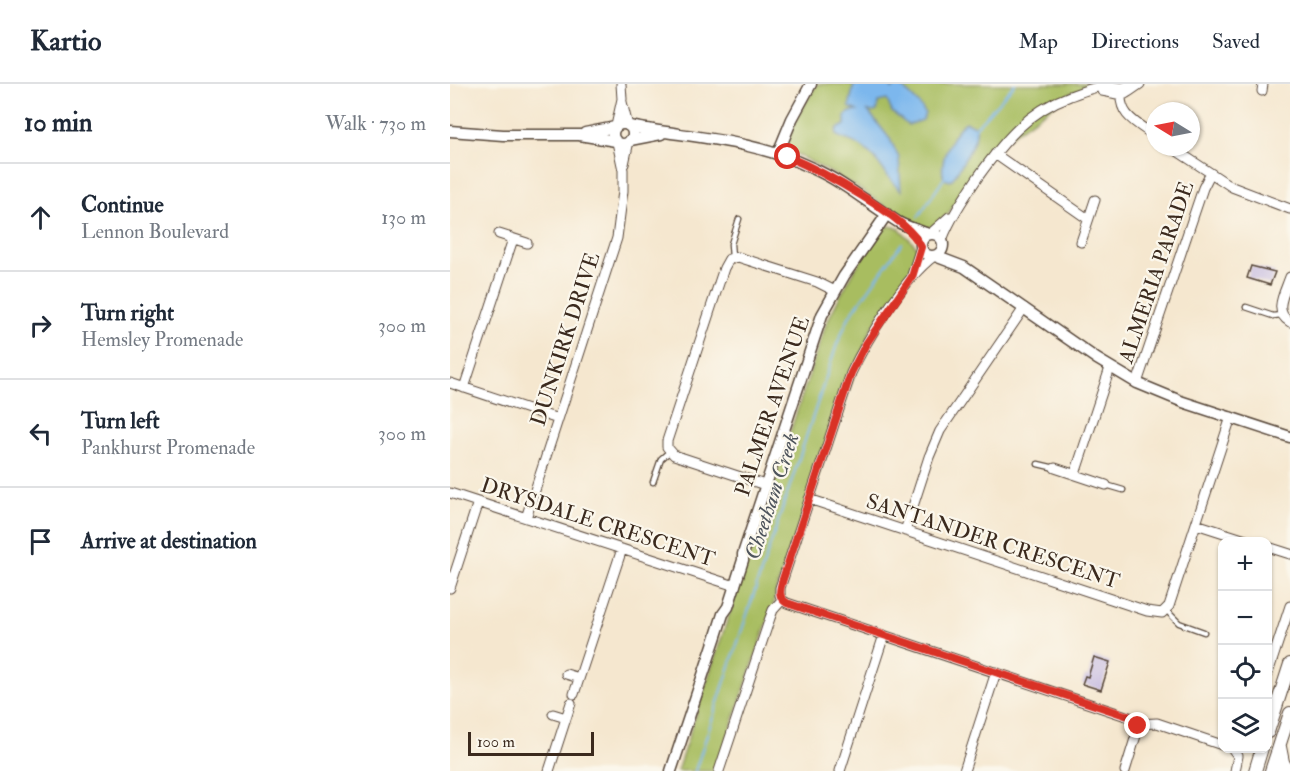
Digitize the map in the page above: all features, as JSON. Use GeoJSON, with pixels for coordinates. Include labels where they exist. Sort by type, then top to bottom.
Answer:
{"type":"FeatureCollection","features":[{"type":"Feature","properties":{"kind":"main road"},"geometry":{"type":"LineString","coordinates":[[1272,720],[1290,664]]}},
{"type":"Feature","properties":{"kind":"main road"},"geometry":{"type":"LineString","coordinates":[[1271,771],[1290,713]]}},
{"type":"Feature","properties":{"kind":"main road"},"geometry":{"type":"LineString","coordinates":[[1280,744],[1287,771]]}},
{"type":"Feature","properties":{"kind":"main road"},"geometry":{"type":"LineString","coordinates":[[1255,771],[1260,753]]}},
{"type":"Feature","properties":{"kind":"street"},"geometry":{"type":"LineString","coordinates":[[621,84],[622,99],[632,132],[629,141]]}},
{"type":"Feature","properties":{"kind":"street"},"geometry":{"type":"LineString","coordinates":[[778,153],[792,119],[811,84]]}},
{"type":"Feature","properties":{"kind":"street"},"geometry":{"type":"LineString","coordinates":[[912,277],[922,239],[954,212],[995,154],[1016,129],[1060,100],[1104,86],[1125,91],[1140,84]]}},
{"type":"Feature","properties":{"kind":"street"},"geometry":{"type":"LineString","coordinates":[[1125,91],[1121,105],[1125,113],[1146,130]]}},
{"type":"Feature","properties":{"kind":"street"},"geometry":{"type":"LineString","coordinates":[[616,142],[613,134],[622,99]]}},
{"type":"Feature","properties":{"kind":"street"},"geometry":{"type":"LineString","coordinates":[[579,135],[623,124],[665,133],[726,140],[778,153],[838,180],[900,223],[921,246],[925,254],[964,267],[1110,368],[1137,383],[1175,399],[1290,437]]}},
{"type":"Feature","properties":{"kind":"street"},"geometry":{"type":"LineString","coordinates":[[450,130],[503,135],[579,135],[623,144],[665,133]]}},
{"type":"Feature","properties":{"kind":"street","name":"DUNKIRK DRIVE"},"geometry":{"type":"LineString","coordinates":[[526,518],[617,237],[623,201],[623,170],[629,141]]}},
{"type":"Feature","properties":{"kind":"street","name":"DUNKIRK DRIVE"},"geometry":{"type":"LineString","coordinates":[[616,142],[623,170]]}},
{"type":"Feature","properties":{"kind":"street"},"geometry":{"type":"LineString","coordinates":[[995,154],[1088,219]]}},
{"type":"Feature","properties":{"kind":"street"},"geometry":{"type":"LineString","coordinates":[[1184,156],[1210,174],[1244,192],[1290,209]]}},
{"type":"Feature","properties":{"kind":"street","name":"ALMERIA PARADE"},"geometry":{"type":"LineString","coordinates":[[1137,383],[1203,188],[1210,174]]}},
{"type":"Feature","properties":{"kind":"street"},"geometry":{"type":"LineString","coordinates":[[1081,242],[1095,200]]}},
{"type":"Feature","properties":{"kind":"street"},"geometry":{"type":"LineString","coordinates":[[954,212],[941,250],[912,277],[858,359],[845,389],[780,588],[782,600],[1128,716],[1136,720],[1138,732],[1125,771]]}},
{"type":"Feature","properties":{"kind":"street","name":"PALMER AVENUE"},"geometry":{"type":"LineString","coordinates":[[671,771],[723,614],[728,608],[733,585],[743,560],[743,554],[814,335],[835,291],[887,214]]}},
{"type":"Feature","properties":{"kind":"street"},"geometry":{"type":"LineString","coordinates":[[900,223],[938,235],[964,267]]}},
{"type":"Feature","properties":{"kind":"street"},"geometry":{"type":"LineString","coordinates":[[499,234],[527,243]]}},
{"type":"Feature","properties":{"kind":"street"},"geometry":{"type":"LineString","coordinates":[[464,388],[513,239]]}},
{"type":"Feature","properties":{"kind":"street"},"geometry":{"type":"LineString","coordinates":[[765,485],[674,455],[667,447],[667,441],[724,268],[732,257],[743,258],[817,282],[835,291]]}},
{"type":"Feature","properties":{"kind":"street"},"geometry":{"type":"LineString","coordinates":[[1290,277],[1280,307],[1281,315],[1290,321]]}},
{"type":"Feature","properties":{"kind":"street"},"geometry":{"type":"LineString","coordinates":[[905,531],[940,431],[1024,308]]}},
{"type":"Feature","properties":{"kind":"street"},"geometry":{"type":"LineString","coordinates":[[1075,474],[1110,368]]}},
{"type":"Feature","properties":{"kind":"street"},"geometry":{"type":"LineString","coordinates":[[450,383],[558,419]]}},
{"type":"Feature","properties":{"kind":"street"},"geometry":{"type":"LineString","coordinates":[[1166,610],[1231,417]]}},
{"type":"Feature","properties":{"kind":"street"},"geometry":{"type":"LineString","coordinates":[[1055,468],[1106,485]]}},
{"type":"Feature","properties":{"kind":"street","name":"DRYSDALE CRESCENT"},"geometry":{"type":"LineString","coordinates":[[450,492],[733,585]]}},
{"type":"Feature","properties":{"kind":"street","name":"SANTANDER CRESCENT"},"geometry":{"type":"LineString","coordinates":[[809,500],[1147,611],[1160,613],[1166,610]]}},
{"type":"Feature","properties":{"kind":"street"},"geometry":{"type":"LineString","coordinates":[[450,588],[478,502]]}},
{"type":"Feature","properties":{"kind":"street"},"geometry":{"type":"LineString","coordinates":[[1196,524],[1236,537]]}},
{"type":"Feature","properties":{"kind":"street"},"geometry":{"type":"LineString","coordinates":[[1272,548],[1290,554]]}},
{"type":"Feature","properties":{"kind":"street"},"geometry":{"type":"LineString","coordinates":[[549,771],[622,549]]}},
{"type":"Feature","properties":{"kind":"street"},"geometry":{"type":"LineString","coordinates":[[719,771],[770,618],[773,610],[782,600]]}},
{"type":"Feature","properties":{"kind":"street"},"geometry":{"type":"LineString","coordinates":[[1272,661],[1290,606]]}},
{"type":"Feature","properties":{"kind":"street"},"geometry":{"type":"LineString","coordinates":[[840,771],[884,635]]}},
{"type":"Feature","properties":{"kind":"street"},"geometry":{"type":"LineString","coordinates":[[964,771],[996,672]]}},
{"type":"Feature","properties":{"kind":"street"},"geometry":{"type":"LineString","coordinates":[[566,674],[579,678]]}},
{"type":"Feature","properties":{"kind":"street"},"geometry":{"type":"LineString","coordinates":[[553,714],[566,718]]}},
{"type":"Feature","properties":{"kind":"street"},"geometry":{"type":"LineString","coordinates":[[1138,724],[1156,723],[1218,744]]}},
{"type":"Feature","properties":{"kind":"street"},"geometry":{"type":"LineString","coordinates":[[1235,771],[1237,753]]}},
{"type":"Feature","properties":{"kind":"lane"},"geometry":{"type":"LineString","coordinates":[[732,257],[731,244],[739,219]]}},
{"type":"Feature","properties":{"kind":"lane"},"geometry":{"type":"LineString","coordinates":[[1246,307],[1273,316],[1281,315]]}},
{"type":"Feature","properties":{"kind":"lane"},"geometry":{"type":"LineString","coordinates":[[653,482],[661,459],[669,452]]}},
{"type":"Feature","properties":{"kind":"lane"},"geometry":{"type":"LineString","coordinates":[[1038,464],[1055,468]]}},
{"type":"Feature","properties":{"kind":"lane"},"geometry":{"type":"LineString","coordinates":[[1106,485],[1124,490]]}},
{"type":"Feature","properties":{"kind":"lane"},"geometry":{"type":"LineString","coordinates":[[1166,610],[1179,623],[1204,632]]}},
{"type":"Feature","properties":{"kind":"green space"},"geometry":{"type":"Polygon","coordinates":[[[817,84],[1101,84],[1071,93],[995,147],[947,215],[929,229],[911,223],[855,186],[789,150],[788,143],[793,126],[817,84]]]}},
{"type":"Feature","properties":{"kind":"green space"},"geometry":{"type":"Polygon","coordinates":[[[889,226],[899,228],[916,246],[910,272],[871,329],[776,590],[774,603],[717,768],[713,771],[677,771],[826,324],[864,255],[882,231],[889,226]]]}},
{"type":"Feature","properties":{"kind":"water"},"geometry":{"type":"Polygon","coordinates":[[[854,84],[890,84],[892,89],[898,85],[901,86],[925,113],[923,120],[908,125],[892,112],[887,100],[878,102],[877,111],[868,111],[890,139],[899,158],[901,191],[868,152],[856,143],[836,135],[837,129],[845,125],[845,116],[857,111],[849,107],[854,84]]]}},
{"type":"Feature","properties":{"kind":"water"},"geometry":{"type":"Polygon","coordinates":[[[966,122],[976,127],[975,139],[950,181],[944,179],[943,172],[947,148],[956,132],[966,122]]]}},
{"type":"Feature","properties":{"kind":"building"},"geometry":{"type":"Polygon","coordinates":[[[1251,266],[1275,272],[1270,285],[1247,278],[1251,266]]]}},
{"type":"Feature","properties":{"kind":"building"},"geometry":{"type":"Polygon","coordinates":[[[1094,657],[1110,662],[1101,690],[1082,684],[1085,676],[1088,677],[1094,657]]]}},
{"type":"Feature","properties":{"kind":"waterway","name":"Cheetham Creek"},"geometry":{"type":"LineString","coordinates":[[974,129],[1015,84]]}},
{"type":"Feature","properties":{"kind":"waterway","name":"Cheetham Creek"},"geometry":{"type":"LineString","coordinates":[[918,217],[945,177]]}},
{"type":"Feature","properties":{"kind":"waterway","name":"Cheetham Creek"},"geometry":{"type":"LineString","coordinates":[[695,771],[837,344],[849,317],[902,243]]}},
{"type":"Feature","properties":{"kind":"route"},"geometry":{"type":"LineString","coordinates":[[788,157],[838,180],[900,223],[921,247],[912,277],[866,344],[851,373],[779,591],[781,597],[787,603],[1128,716],[1136,720],[1138,726]]}}]}
